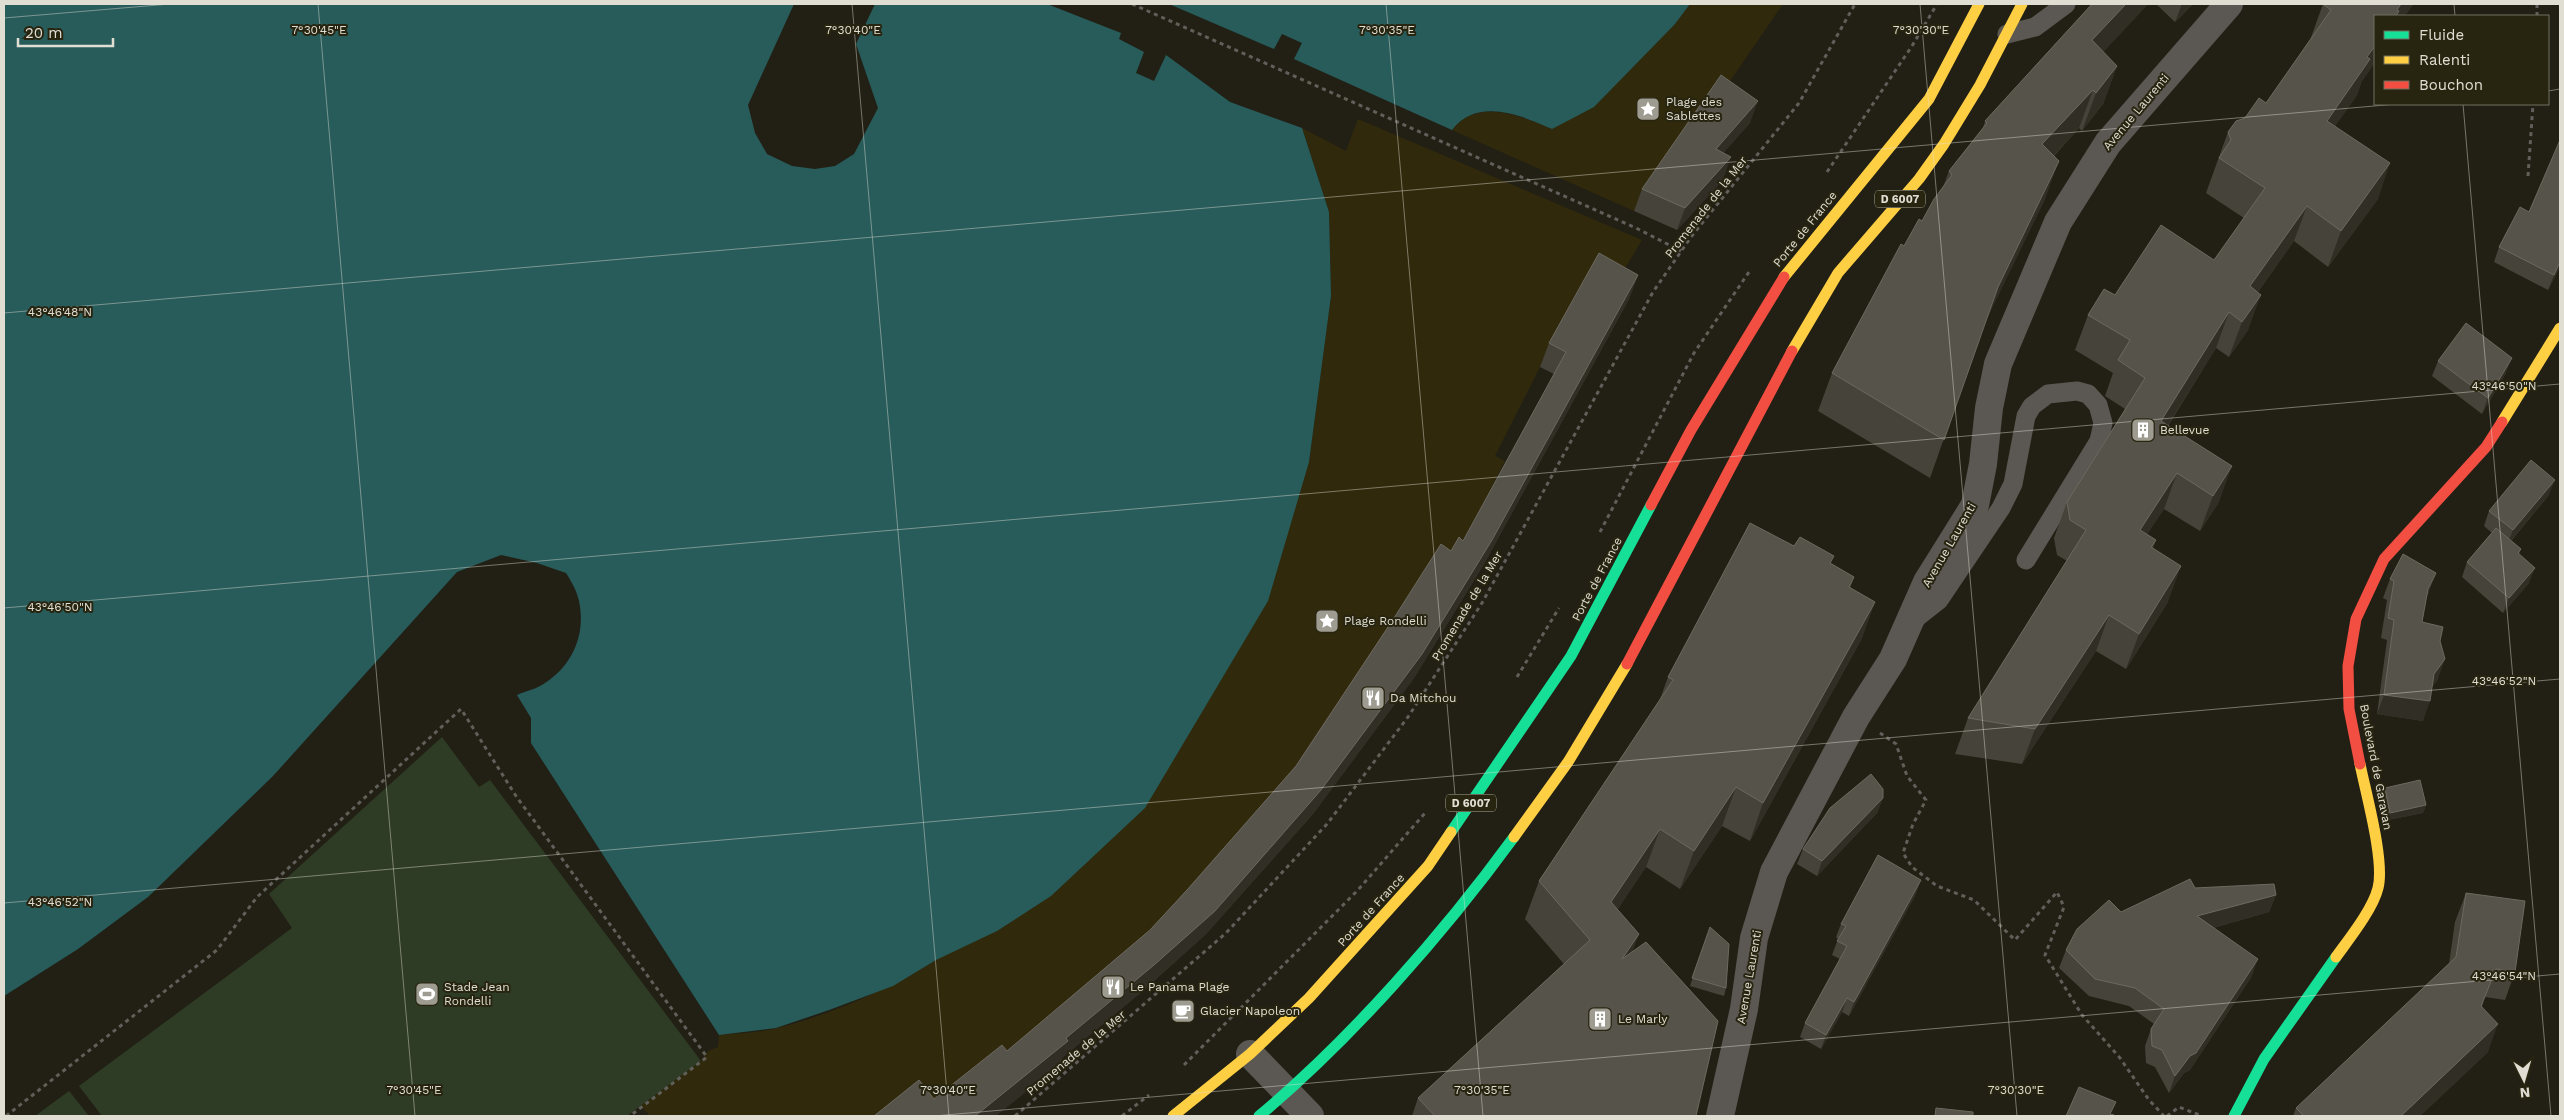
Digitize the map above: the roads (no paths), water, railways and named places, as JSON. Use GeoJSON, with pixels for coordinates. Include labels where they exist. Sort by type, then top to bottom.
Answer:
{"type":"FeatureCollection","features":[{"type":"Feature","properties":{"kind":"main road","name":"Porte de France"},"geometry":{"type":"LineString","coordinates":[[1173,1116],[1250,1054],[1309,998],[1428,866],[1571,656],[1700,414],[1790,267],[1929,99],[1979,4]]}},
{"type":"Feature","properties":{"kind":"main road","name":"D 6007"},"geometry":{"type":"LineString","coordinates":[[1259,1116],[1344,1036],[1424,951],[1518,832],[1572,757],[1622,674],[1736,456],[1829,288],[1864,241],[1930,164],[1967,107],[2022,4]]}},
{"type":"Feature","properties":{"kind":"main road","name":"Boulevard de Garavan"},"geometry":{"type":"LineString","coordinates":[[2234,1116],[2264,1058],[2362,921],[2378,888],[2378,852],[2349,709],[2348,666],[2356,619],[2384,559],[2486,447],[2560,328]]}},
{"type":"Feature","properties":{"kind":"street","name":"Avenue Laurenti"},"geometry":{"type":"LineString","coordinates":[[1720,1116],[1744,1010],[1754,938],[1774,872],[1856,717],[1893,659],[1926,582],[1975,505],[1983,464],[1989,408],[1998,364],[2058,222],[2108,143],[2229,4]]}},
{"type":"Feature","properties":{"kind":"street"},"geometry":{"type":"LineString","coordinates":[[1250,1054],[1310,1116]]}},
{"type":"Feature","properties":{"kind":"lane"},"geometry":{"type":"LineString","coordinates":[[2007,34],[2035,27],[2066,4]]}},
{"type":"Feature","properties":{"kind":"lane"},"geometry":{"type":"LineString","coordinates":[[1908,624],[1938,600],[2001,508],[2013,484],[2026,416],[2032,406],[2048,394],[2077,391],[2088,394],[2098,405],[2103,423],[2099,441],[2026,560]]}},
{"type":"Feature","properties":{"kind":"water"},"geometry":{"type":"Polygon","coordinates":[[[4,4],[794,4],[748,105],[755,133],[767,154],[792,166],[815,169],[835,166],[854,154],[878,108],[856,44],[875,4],[1047,4],[1121,33],[1119,39],[1144,52],[1136,73],[1154,81],[1166,55],[1230,102],[1302,128],[1329,212],[1331,296],[1309,462],[1268,601],[1145,808],[1051,896],[997,931],[936,960],[893,986],[776,1028],[719,1035],[531,743],[531,718],[517,695],[545,683],[555,676],[570,658],[579,637],[581,625],[579,601],[575,590],[566,573],[537,563],[501,555],[457,572],[273,776],[148,897],[78,949],[4,996],[4,4]]]}},
{"type":"Feature","properties":{"kind":"water"},"geometry":{"type":"Polygon","coordinates":[[[1169,4],[1690,4],[1675,24],[1594,107],[1552,129],[1513,114],[1486,111],[1462,120],[1452,130],[1294,59],[1302,43],[1282,34],[1274,49],[1169,4]]]}},
{"type":"Feature","properties":{"kind":"place","name":"Plage des Sablettes"},"geometry":{"type":"Point","coordinates":[1648,109]}},
{"type":"Feature","properties":{"kind":"place","name":"Bellevue"},"geometry":{"type":"Point","coordinates":[2143,430]}},
{"type":"Feature","properties":{"kind":"place","name":"Plage Rondelli"},"geometry":{"type":"Point","coordinates":[1327,621]}},
{"type":"Feature","properties":{"kind":"place","name":"Da Mitchou"},"geometry":{"type":"Point","coordinates":[1373,698]}},
{"type":"Feature","properties":{"kind":"place","name":"Le Panama Plage"},"geometry":{"type":"Point","coordinates":[1113,987]}},
{"type":"Feature","properties":{"kind":"place","name":"Stade Jean Rondelli"},"geometry":{"type":"Point","coordinates":[427,994]}},
{"type":"Feature","properties":{"kind":"place","name":"Glacier Napoleon"},"geometry":{"type":"Point","coordinates":[1183,1011]}},
{"type":"Feature","properties":{"kind":"place","name":"Le Marly"},"geometry":{"type":"Point","coordinates":[1600,1019]}}]}
